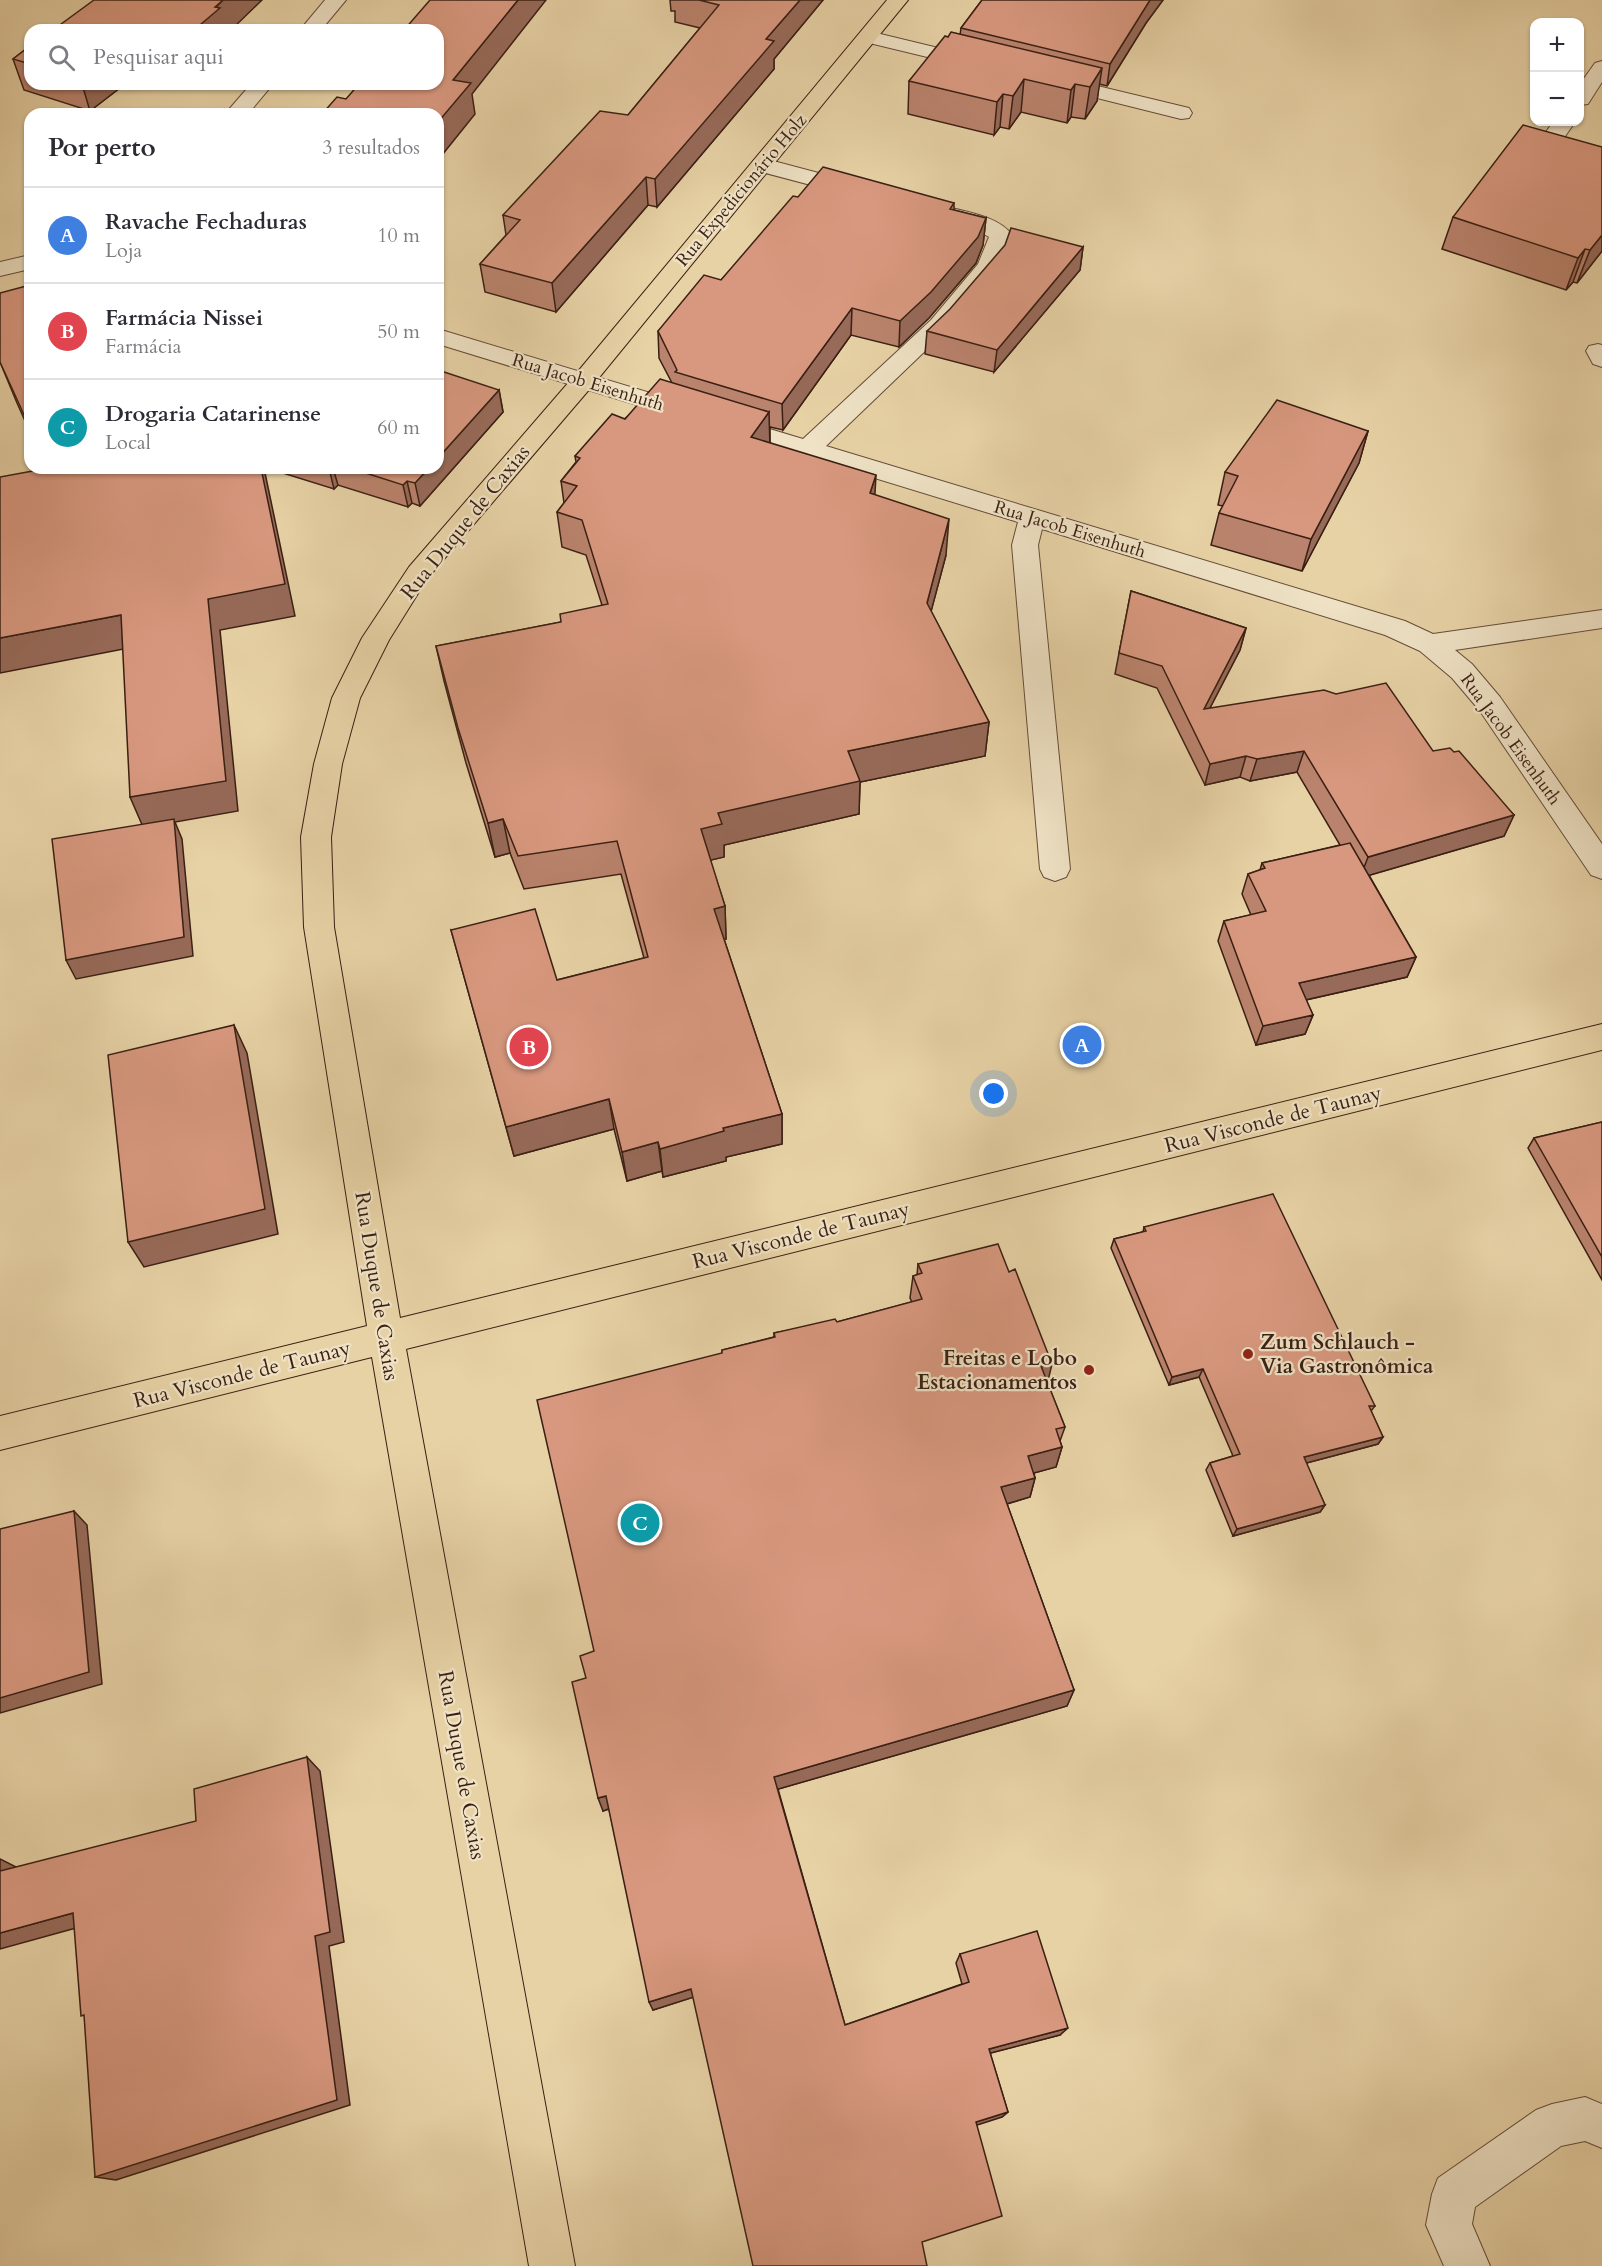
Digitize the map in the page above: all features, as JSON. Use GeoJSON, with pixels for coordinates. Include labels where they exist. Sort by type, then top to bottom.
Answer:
{"type":"FeatureCollection","features":[{"type":"Feature","properties":{"kind":"main road","name":"Rua Expedicionário Holz"},"geometry":{"type":"LineString","coordinates":[[584,380],[898,0]]}},
{"type":"Feature","properties":{"kind":"main road","name":"Rua Duque de Caxias"},"geometry":{"type":"LineString","coordinates":[[552,2266],[386,1338],[319,927],[316,837],[328,764],[346,698],[376,638],[418,573],[584,380]]}},
{"type":"Feature","properties":{"kind":"main road","name":"Rua Visconde de Taunay"},"geometry":{"type":"LineString","coordinates":[[0,1433],[1602,1037]]}},
{"type":"Feature","properties":{"kind":"street"},"geometry":{"type":"LineString","coordinates":[[315,24],[336,0]]}},
{"type":"Feature","properties":{"kind":"street"},"geometry":{"type":"LineString","coordinates":[[868,37],[996,68]]}},
{"type":"Feature","properties":{"kind":"street"},"geometry":{"type":"LineString","coordinates":[[1584,93],[1602,67]]}},
{"type":"Feature","properties":{"kind":"street"},"geometry":{"type":"LineString","coordinates":[[1042,79],[1181,113]]}},
{"type":"Feature","properties":{"kind":"street"},"geometry":{"type":"LineString","coordinates":[[241,108],[257,90]]}},
{"type":"Feature","properties":{"kind":"street"},"geometry":{"type":"LineString","coordinates":[[1540,156],[1561,126]]}},
{"type":"Feature","properties":{"kind":"street"},"geometry":{"type":"LineString","coordinates":[[762,165],[873,194]]}},
{"type":"Feature","properties":{"kind":"street"},"geometry":{"type":"LineString","coordinates":[[808,448],[939,325],[989,266],[1000,235],[983,224],[928,209]]}},
{"type":"Feature","properties":{"kind":"street"},"geometry":{"type":"LineString","coordinates":[[0,269],[24,263]]}},
{"type":"Feature","properties":{"kind":"street","name":"Rua Jacob Eisenhuth"},"geometry":{"type":"LineString","coordinates":[[444,338],[1384,624],[1430,644],[1462,671],[1490,704],[1602,867]]}},
{"type":"Feature","properties":{"kind":"street"},"geometry":{"type":"LineString","coordinates":[[1032,517],[1025,545],[1055,869]]}},
{"type":"Feature","properties":{"kind":"street"},"geometry":{"type":"LineString","coordinates":[[1430,644],[1602,619]]}},
{"type":"Feature","properties":{"kind":"street"},"geometry":{"type":"LineString","coordinates":[[1467,2266],[1449,2225],[1454,2194],[1552,2126],[1586,2119],[1602,2126]]}},
{"type":"Feature","properties":{"kind":"building"},"geometry":{"type":"Polygon","coordinates":[[[94,0],[223,0],[215,7],[220,8],[201,24],[61,24],[94,0]]]}},
{"type":"Feature","properties":{"kind":"building"},"geometry":{"type":"Polygon","coordinates":[[[430,0],[518,0],[453,80],[471,83],[444,115],[444,108],[327,108],[337,97],[346,99],[354,90],[444,90],[444,24],[409,24],[430,0]]]}},
{"type":"Feature","properties":{"kind":"building"},"geometry":{"type":"Polygon","coordinates":[[[699,0],[800,0],[766,39],[774,41],[655,179],[646,177],[552,283],[480,264],[520,220],[503,215],[600,111],[628,115],[719,5],[699,0]]]}},
{"type":"Feature","properties":{"kind":"building"},"geometry":{"type":"Polygon","coordinates":[[[982,0],[1150,0],[1110,64],[961,28],[982,0]]]}},
{"type":"Feature","properties":{"kind":"building"},"geometry":{"type":"Polygon","coordinates":[[[951,32],[1102,68],[1090,87],[1075,84],[1071,90],[1024,79],[1013,96],[1003,94],[997,102],[909,81],[945,36],[948,37],[951,32]]]}},
{"type":"Feature","properties":{"kind":"building"},"geometry":{"type":"Polygon","coordinates":[[[24,51],[24,62],[13,59],[24,51]]]}},
{"type":"Feature","properties":{"kind":"building"},"geometry":{"type":"Polygon","coordinates":[[[1523,125],[1602,147],[1602,235],[1590,250],[1585,249],[1578,258],[1453,217],[1523,125]]]}},
{"type":"Feature","properties":{"kind":"building"},"geometry":{"type":"Polygon","coordinates":[[[823,167],[954,203],[950,209],[986,218],[978,237],[931,292],[900,321],[852,308],[782,404],[675,372],[677,370],[658,331],[704,275],[721,280],[793,196],[798,197],[823,167]]]}},
{"type":"Feature","properties":{"kind":"building"},"geometry":{"type":"Polygon","coordinates":[[[1011,228],[1083,247],[997,350],[927,331],[950,309],[1005,245],[1011,228]]]}},
{"type":"Feature","properties":{"kind":"building"},"geometry":{"type":"Polygon","coordinates":[[[24,287],[24,415],[0,362],[0,293],[24,287]]]}},
{"type":"Feature","properties":{"kind":"building"},"geometry":{"type":"Polygon","coordinates":[[[444,372],[499,390],[444,451],[444,372]]]}},
{"type":"Feature","properties":{"kind":"building"},"geometry":{"type":"Polygon","coordinates":[[[660,379],[769,412],[751,437],[876,475],[870,493],[949,519],[927,603],[989,722],[848,751],[860,781],[718,813],[722,824],[701,829],[725,906],[714,909],[782,1114],[723,1128],[724,1131],[660,1149],[658,1142],[622,1152],[609,1099],[506,1127],[451,930],[535,909],[557,980],[648,957],[617,841],[518,856],[503,819],[488,823],[458,728],[436,646],[561,622],[560,614],[608,604],[582,520],[557,512],[577,486],[561,481],[580,458],[575,456],[612,414],[625,419],[660,379]]]}},
{"type":"Feature","properties":{"kind":"building"},"geometry":{"type":"Polygon","coordinates":[[[1277,400],[1368,431],[1311,539],[1219,513],[1238,476],[1225,472],[1277,400]]]}},
{"type":"Feature","properties":{"kind":"building"},"geometry":{"type":"Polygon","coordinates":[[[24,473],[262,474],[285,584],[208,599],[226,781],[130,797],[121,615],[0,638],[0,477],[24,473]]]}},
{"type":"Feature","properties":{"kind":"building"},"geometry":{"type":"Polygon","coordinates":[[[369,474],[423,474],[415,483],[407,481],[403,485],[369,474]]]}},
{"type":"Feature","properties":{"kind":"building"},"geometry":{"type":"Polygon","coordinates":[[[1131,591],[1246,628],[1204,709],[1324,690],[1336,694],[1386,683],[1433,751],[1450,748],[1454,752],[1459,751],[1514,815],[1368,857],[1304,751],[1257,759],[1246,756],[1210,764],[1162,666],[1119,653],[1131,591]]]}},
{"type":"Feature","properties":{"kind":"building"},"geometry":{"type":"Polygon","coordinates":[[[174,819],[184,937],[66,960],[52,839],[174,819]]]}},
{"type":"Feature","properties":{"kind":"building"},"geometry":{"type":"Polygon","coordinates":[[[1350,843],[1416,957],[1299,983],[1313,1015],[1263,1026],[1224,921],[1266,911],[1248,874],[1265,868],[1262,863],[1350,843]]]}},
{"type":"Feature","properties":{"kind":"building"},"geometry":{"type":"Polygon","coordinates":[[[234,1025],[265,1209],[128,1242],[108,1055],[234,1025]]]}},
{"type":"Feature","properties":{"kind":"building"},"geometry":{"type":"Polygon","coordinates":[[[1602,1122],[1602,1257],[1534,1138],[1602,1122]]]}},
{"type":"Feature","properties":{"kind":"building","name":"Zum Schlauch - Via Gastronômica"},"geometry":{"type":"Polygon","coordinates":[[[1273,1194],[1375,1406],[1369,1406],[1383,1437],[1304,1457],[1325,1505],[1237,1529],[1210,1463],[1240,1454],[1203,1369],[1172,1377],[1114,1239],[1146,1231],[1144,1227],[1273,1194]]]}},
{"type":"Feature","properties":{"kind":"building"},"geometry":{"type":"Polygon","coordinates":[[[998,1244],[1009,1272],[1015,1269],[1052,1364],[1041,1366],[1065,1427],[1056,1429],[1062,1447],[1028,1456],[1035,1478],[1001,1487],[1074,1690],[774,1777],[845,2025],[969,1982],[960,1954],[1037,1931],[1068,2028],[989,2049],[1008,2112],[976,2122],[1002,2216],[922,2242],[927,2266],[753,2266],[691,1989],[649,2002],[606,1796],[598,1798],[572,1682],[586,1678],[580,1656],[594,1651],[537,1400],[722,1353],[722,1350],[775,1337],[774,1333],[835,1319],[837,1322],[922,1299],[913,1276],[922,1273],[918,1264],[998,1244]]]}},
{"type":"Feature","properties":{"kind":"building"},"geometry":{"type":"Polygon","coordinates":[[[74,1511],[89,1672],[0,1698],[0,1529],[74,1511]]]}},
{"type":"Feature","properties":{"kind":"building"},"geometry":{"type":"Polygon","coordinates":[[[307,1757],[330,1932],[315,1936],[337,2100],[95,2177],[84,2015],[81,2016],[73,1913],[0,1933],[0,1871],[196,1821],[194,1789],[307,1757]]]}},
{"type":"Feature","properties":{"kind":"place","name":"Ravache Fechaduras"},"geometry":{"type":"Point","coordinates":[1082,1045]}},
{"type":"Feature","properties":{"kind":"place","name":"Farmácia Nissei"},"geometry":{"type":"Point","coordinates":[529,1047]}},
{"type":"Feature","properties":{"kind":"place","name":"Zum Schlauch - Via Gastronômica"},"geometry":{"type":"Point","coordinates":[1248,1354]}},
{"type":"Feature","properties":{"kind":"place","name":"Freitas e Lobo Estacionamentos"},"geometry":{"type":"Point","coordinates":[1089,1370]}},
{"type":"Feature","properties":{"kind":"place","name":"Drogaria Catarinense"},"geometry":{"type":"Point","coordinates":[640,1523]}}]}
